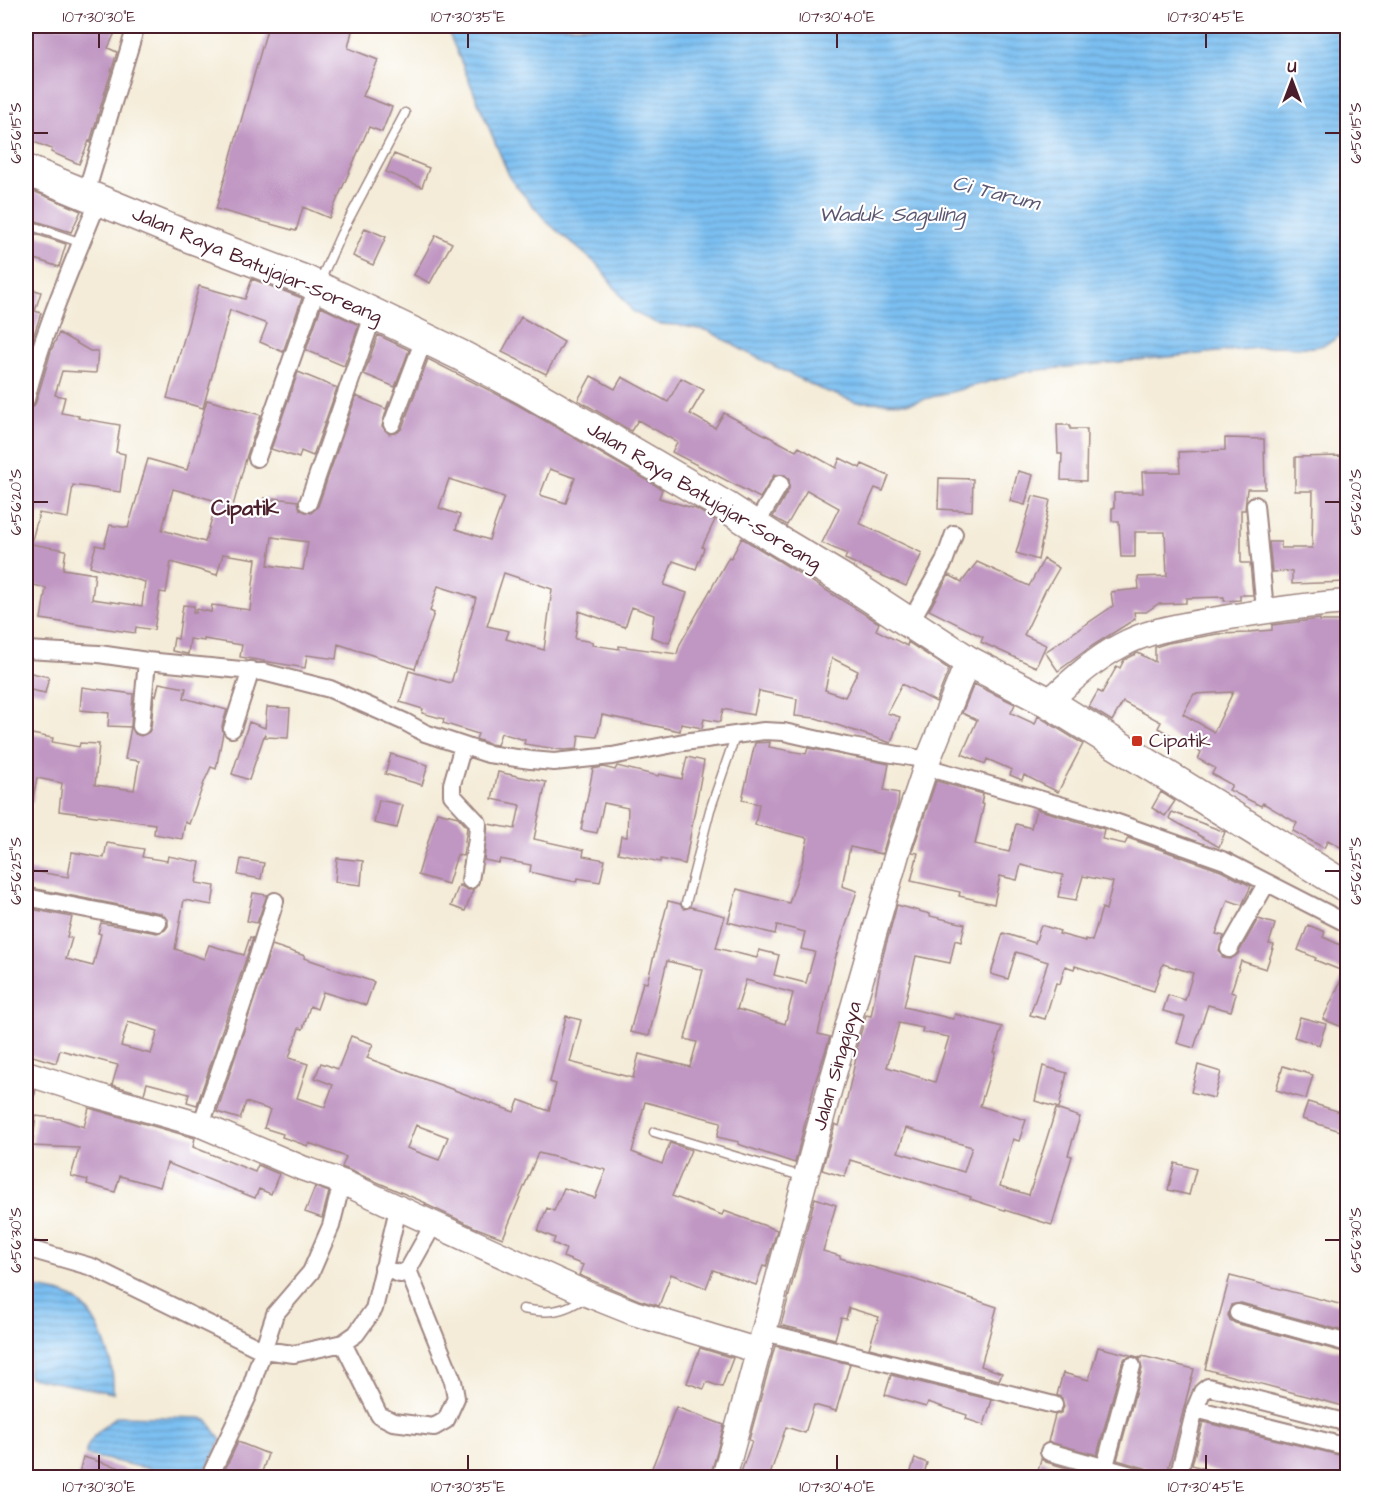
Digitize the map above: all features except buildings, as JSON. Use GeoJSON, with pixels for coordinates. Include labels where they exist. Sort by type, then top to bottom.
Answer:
{"type":"FeatureCollection","features":[{"type":"Feature","properties":{"kind":"highway","name":"Jalan Raya Batujajar-Soreang"},"geometry":{"type":"LineString","coordinates":[[26,170],[317,287],[460,355],[526,390],[728,508],[849,583],[968,661],[1048,702],[1347,887]]}},
{"type":"Feature","properties":{"kind":"street"},"geometry":{"type":"LineString","coordinates":[[26,399],[32,373],[51,320],[82,243],[136,26]]}},
{"type":"Feature","properties":{"kind":"street"},"geometry":{"type":"LineString","coordinates":[[258,458],[317,287]]}},
{"type":"Feature","properties":{"kind":"street"},"geometry":{"type":"LineString","coordinates":[[308,503],[374,313]]}},
{"type":"Feature","properties":{"kind":"street"},"geometry":{"type":"LineString","coordinates":[[392,424],[424,339]]}},
{"type":"Feature","properties":{"kind":"street"},"geometry":{"type":"LineString","coordinates":[[754,526],[780,484]]}},
{"type":"Feature","properties":{"kind":"street"},"geometry":{"type":"LineString","coordinates":[[1255,505],[1264,610]]}},
{"type":"Feature","properties":{"kind":"street"},"geometry":{"type":"LineString","coordinates":[[909,624],[944,562],[954,534]]}},
{"type":"Feature","properties":{"kind":"street"},"geometry":{"type":"LineString","coordinates":[[1048,702],[1095,662],[1119,646],[1138,638],[1176,626],[1264,610],[1347,602]]}},
{"type":"Feature","properties":{"kind":"street"},"geometry":{"type":"LineString","coordinates":[[26,650],[99,654],[147,661],[251,670],[302,680],[330,689],[405,722],[461,754],[488,754],[554,762],[643,752],[736,733],[784,732],[927,764],[1095,815],[1225,861],[1347,924]]}},
{"type":"Feature","properties":{"kind":"street"},"geometry":{"type":"LineString","coordinates":[[141,726],[147,661]]}},
{"type":"Feature","properties":{"kind":"street","name":"Jalan Singajaya"},"geometry":{"type":"LineString","coordinates":[[724,1478],[883,901],[927,764],[968,661]]}},
{"type":"Feature","properties":{"kind":"street"},"geometry":{"type":"LineString","coordinates":[[232,729],[251,670]]}},
{"type":"Feature","properties":{"kind":"street"},"geometry":{"type":"LineString","coordinates":[[461,754],[452,784],[452,795],[478,823],[470,880]]}},
{"type":"Feature","properties":{"kind":"street"},"geometry":{"type":"LineString","coordinates":[[1229,949],[1266,884]]}},
{"type":"Feature","properties":{"kind":"street"},"geometry":{"type":"LineString","coordinates":[[26,897],[158,923]]}},
{"type":"Feature","properties":{"kind":"street"},"geometry":{"type":"LineString","coordinates":[[201,1125],[275,901]]}},
{"type":"Feature","properties":{"kind":"street"},"geometry":{"type":"LineString","coordinates":[[27,1080],[102,1097],[201,1125],[302,1168],[342,1182],[589,1295],[634,1313],[1054,1405]]}},
{"type":"Feature","properties":{"kind":"street"},"geometry":{"type":"LineString","coordinates":[[208,1478],[248,1396],[275,1314],[311,1272],[331,1226],[342,1182]]}},
{"type":"Feature","properties":{"kind":"street"},"geometry":{"type":"LineString","coordinates":[[26,1248],[92,1267],[262,1350],[294,1354],[342,1343],[356,1334],[374,1309],[398,1209]]}},
{"type":"Feature","properties":{"kind":"street"},"geometry":{"type":"LineString","coordinates":[[383,1268],[400,1274],[408,1270],[433,1225]]}},
{"type":"Feature","properties":{"kind":"street"},"geometry":{"type":"LineString","coordinates":[[342,1343],[379,1415],[393,1422],[434,1427],[446,1420],[456,1398],[453,1381],[408,1270]]}},
{"type":"Feature","properties":{"kind":"street"},"geometry":{"type":"LineString","coordinates":[[1238,1312],[1347,1343]]}},
{"type":"Feature","properties":{"kind":"street"},"geometry":{"type":"LineString","coordinates":[[1105,1466],[1132,1366]]}},
{"type":"Feature","properties":{"kind":"street"},"geometry":{"type":"LineString","coordinates":[[1181,1477],[1195,1409],[1202,1392],[1208,1387],[1347,1423]]}},
{"type":"Feature","properties":{"kind":"street"},"geometry":{"type":"LineString","coordinates":[[1195,1409],[1347,1447]]}},
{"type":"Feature","properties":{"kind":"street"},"geometry":{"type":"LineString","coordinates":[[1049,1452],[1142,1478]]}},
{"type":"Feature","properties":{"kind":"lane"},"geometry":{"type":"LineString","coordinates":[[317,287],[341,234],[405,113]]}},
{"type":"Feature","properties":{"kind":"lane"},"geometry":{"type":"LineString","coordinates":[[26,224],[82,243]]}},
{"type":"Feature","properties":{"kind":"lane"},"geometry":{"type":"LineString","coordinates":[[686,903],[710,810],[736,733]]}},
{"type":"Feature","properties":{"kind":"lane"},"geometry":{"type":"LineString","coordinates":[[654,1132],[807,1178]]}},
{"type":"Feature","properties":{"kind":"lane"},"geometry":{"type":"LineString","coordinates":[[523,1309],[545,1313],[560,1311],[589,1295]]}},
{"type":"Feature","properties":{"kind":"water","name":"Waduk Saguling"},"geometry":{"type":"Polygon","coordinates":[[[446,26],[1347,26],[1347,335],[1314,347],[1277,346],[1029,371],[910,403],[856,402],[820,389],[709,331],[658,324],[633,312],[598,265],[548,223],[511,180],[446,26]]]}},
{"type":"Feature","properties":{"kind":"water"},"geometry":{"type":"Polygon","coordinates":[[[35,1288],[67,1295],[81,1304],[90,1315],[104,1340],[111,1368],[113,1393],[28,1377],[35,1288]]]}},
{"type":"Feature","properties":{"kind":"water"},"geometry":{"type":"Polygon","coordinates":[[[117,1416],[202,1418],[208,1421],[221,1440],[206,1471],[193,1469],[185,1477],[86,1455],[92,1439],[117,1416]]]}},
{"type":"Feature","properties":{"kind":"place","name":"Cipatik"},"geometry":{"type":"Point","coordinates":[1137,741]}},
{"type":"Feature","properties":{"kind":"district","name":"Cipatik"},"geometry":{"type":"Point","coordinates":[245,508]}},
{"type":"Feature","properties":{"kind":"water label","name":"Ci Tarum"},"geometry":{"type":"Point","coordinates":[996,193]}}]}
